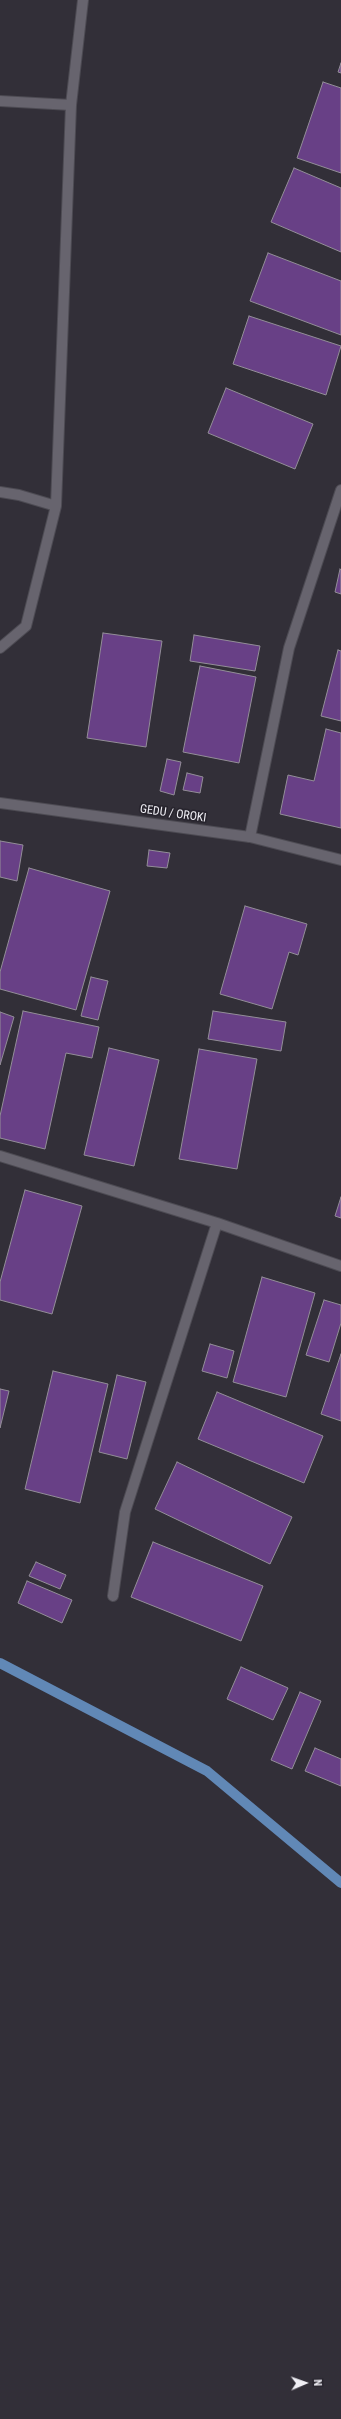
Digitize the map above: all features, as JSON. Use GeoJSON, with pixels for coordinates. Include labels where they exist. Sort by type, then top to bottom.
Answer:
{"type":"FeatureCollection","features":[{"type":"Feature","properties":{"kind":"street"},"geometry":{"type":"LineString","coordinates":[[0,648],[26,626],[56,506],[71,105],[83,0]]}},
{"type":"Feature","properties":{"kind":"street"},"geometry":{"type":"LineString","coordinates":[[0,101],[71,105]]}},
{"type":"Feature","properties":{"kind":"street"},"geometry":{"type":"LineString","coordinates":[[250,837],[289,648],[341,490]]}},
{"type":"Feature","properties":{"kind":"street"},"geometry":{"type":"LineString","coordinates":[[0,492],[19,495],[56,506]]}},
{"type":"Feature","properties":{"kind":"street","name":"GEDU / OROKI"},"geometry":{"type":"LineString","coordinates":[[0,803],[250,837],[341,860]]}},
{"type":"Feature","properties":{"kind":"street"},"geometry":{"type":"LineString","coordinates":[[0,1156],[217,1224],[341,1266]]}},
{"type":"Feature","properties":{"kind":"street"},"geometry":{"type":"LineString","coordinates":[[113,1596],[125,1512],[217,1224]]}},
{"type":"Feature","properties":{"kind":"building"},"geometry":{"type":"Polygon","coordinates":[[[341,63],[341,73],[338,72],[341,63]]]}},
{"type":"Feature","properties":{"kind":"building"},"geometry":{"type":"Polygon","coordinates":[[[323,82],[341,88],[341,173],[297,158],[323,82]]]}},
{"type":"Feature","properties":{"kind":"building"},"geometry":{"type":"Polygon","coordinates":[[[294,168],[341,188],[341,252],[271,222],[294,168]]]}},
{"type":"Feature","properties":{"kind":"building"},"geometry":{"type":"Polygon","coordinates":[[[268,253],[341,281],[341,335],[250,301],[268,253]]]}},
{"type":"Feature","properties":{"kind":"building"},"geometry":{"type":"Polygon","coordinates":[[[249,316],[341,346],[326,395],[233,364],[249,316]]]}},
{"type":"Feature","properties":{"kind":"building"},"geometry":{"type":"Polygon","coordinates":[[[226,388],[313,424],[295,469],[208,433],[226,388]]]}},
{"type":"Feature","properties":{"kind":"building"},"geometry":{"type":"Polygon","coordinates":[[[340,569],[341,570],[341,594],[335,592],[340,569]]]}},
{"type":"Feature","properties":{"kind":"building"},"geometry":{"type":"Polygon","coordinates":[[[103,633],[162,641],[146,747],[87,738],[103,633]]]}},
{"type":"Feature","properties":{"kind":"building"},"geometry":{"type":"Polygon","coordinates":[[[194,635],[260,646],[255,671],[190,661],[194,635]]]}},
{"type":"Feature","properties":{"kind":"building"},"geometry":{"type":"Polygon","coordinates":[[[338,650],[341,651],[341,721],[321,716],[338,650]]]}},
{"type":"Feature","properties":{"kind":"building"},"geometry":{"type":"Polygon","coordinates":[[[200,666],[256,677],[239,763],[183,752],[200,666]]]}},
{"type":"Feature","properties":{"kind":"building"},"geometry":{"type":"Polygon","coordinates":[[[326,729],[341,733],[341,828],[280,814],[288,775],[314,781],[326,729]]]}},
{"type":"Feature","properties":{"kind":"building"},"geometry":{"type":"Polygon","coordinates":[[[167,759],[181,762],[174,795],[160,791],[167,759]]]}},
{"type":"Feature","properties":{"kind":"building"},"geometry":{"type":"Polygon","coordinates":[[[187,773],[203,777],[200,793],[183,790],[187,773]]]}},
{"type":"Feature","properties":{"kind":"building"},"geometry":{"type":"Polygon","coordinates":[[[0,841],[23,845],[17,881],[0,877],[0,841]]]}},
{"type":"Feature","properties":{"kind":"building"},"geometry":{"type":"Polygon","coordinates":[[[149,850],[170,853],[167,868],[147,866],[149,850]]]}},
{"type":"Feature","properties":{"kind":"building"},"geometry":{"type":"Polygon","coordinates":[[[29,868],[110,891],[76,1010],[0,989],[0,972],[29,868]]]}},
{"type":"Feature","properties":{"kind":"building"},"geometry":{"type":"Polygon","coordinates":[[[245,906],[307,924],[298,955],[289,952],[272,1009],[220,994],[245,906]]]}},
{"type":"Feature","properties":{"kind":"building"},"geometry":{"type":"Polygon","coordinates":[[[91,977],[108,981],[98,1020],[81,1016],[91,977]]]}},
{"type":"Feature","properties":{"kind":"building"},"geometry":{"type":"Polygon","coordinates":[[[23,1011],[99,1027],[92,1058],[66,1053],[45,1149],[0,1138],[0,1116],[23,1011]]]}},
{"type":"Feature","properties":{"kind":"building"},"geometry":{"type":"Polygon","coordinates":[[[213,1011],[286,1022],[281,1051],[208,1039],[213,1011]]]}},
{"type":"Feature","properties":{"kind":"building"},"geometry":{"type":"Polygon","coordinates":[[[0,1012],[14,1017],[0,1065],[0,1012]]]}},
{"type":"Feature","properties":{"kind":"building"},"geometry":{"type":"Polygon","coordinates":[[[109,1048],[159,1060],[134,1166],[84,1155],[109,1048]]]}},
{"type":"Feature","properties":{"kind":"building"},"geometry":{"type":"Polygon","coordinates":[[[199,1049],[257,1059],[237,1169],[179,1159],[199,1049]]]}},
{"type":"Feature","properties":{"kind":"building"},"geometry":{"type":"Polygon","coordinates":[[[25,1190],[82,1206],[52,1314],[0,1300],[0,1282],[25,1190]]]}},
{"type":"Feature","properties":{"kind":"building"},"geometry":{"type":"Polygon","coordinates":[[[341,1197],[341,1218],[335,1216],[341,1197]]]}},
{"type":"Feature","properties":{"kind":"building"},"geometry":{"type":"Polygon","coordinates":[[[262,1277],[315,1293],[286,1397],[233,1382],[262,1277]]]}},
{"type":"Feature","properties":{"kind":"building"},"geometry":{"type":"Polygon","coordinates":[[[324,1300],[341,1305],[341,1323],[329,1362],[306,1355],[324,1300]]]}},
{"type":"Feature","properties":{"kind":"building"},"geometry":{"type":"Polygon","coordinates":[[[210,1344],[234,1351],[227,1378],[202,1371],[210,1344]]]}},
{"type":"Feature","properties":{"kind":"building"},"geometry":{"type":"Polygon","coordinates":[[[341,1354],[341,1421],[321,1414],[341,1354]]]}},
{"type":"Feature","properties":{"kind":"building"},"geometry":{"type":"Polygon","coordinates":[[[53,1371],[108,1384],[80,1503],[25,1489],[53,1371]]]}},
{"type":"Feature","properties":{"kind":"building"},"geometry":{"type":"Polygon","coordinates":[[[117,1375],[146,1382],[127,1459],[99,1452],[117,1375]]]}},
{"type":"Feature","properties":{"kind":"building"},"geometry":{"type":"Polygon","coordinates":[[[0,1389],[9,1391],[0,1428],[0,1389]]]}},
{"type":"Feature","properties":{"kind":"building"},"geometry":{"type":"Polygon","coordinates":[[[217,1392],[323,1436],[304,1483],[198,1439],[217,1392]]]}},
{"type":"Feature","properties":{"kind":"building"},"geometry":{"type":"Polygon","coordinates":[[[177,1462],[292,1517],[270,1564],[155,1509],[177,1462]]]}},
{"type":"Feature","properties":{"kind":"building"},"geometry":{"type":"Polygon","coordinates":[[[153,1542],[263,1586],[241,1641],[131,1597],[153,1542]]]}},
{"type":"Feature","properties":{"kind":"building"},"geometry":{"type":"Polygon","coordinates":[[[36,1562],[66,1575],[60,1589],[29,1576],[36,1562]]]}},
{"type":"Feature","properties":{"kind":"building"},"geometry":{"type":"Polygon","coordinates":[[[27,1581],[72,1600],[62,1623],[18,1603],[27,1581]]]}},
{"type":"Feature","properties":{"kind":"building"},"geometry":{"type":"Polygon","coordinates":[[[241,1667],[288,1688],[273,1720],[227,1699],[241,1667]]]}},
{"type":"Feature","properties":{"kind":"building"},"geometry":{"type":"Polygon","coordinates":[[[300,1692],[321,1701],[292,1769],[271,1760],[300,1692]]]}},
{"type":"Feature","properties":{"kind":"building"},"geometry":{"type":"Polygon","coordinates":[[[315,1748],[341,1759],[341,1786],[305,1771],[315,1748]]]}},
{"type":"Feature","properties":{"kind":"waterway"},"geometry":{"type":"LineString","coordinates":[[0,1663],[207,1771],[341,1883]]}}]}
